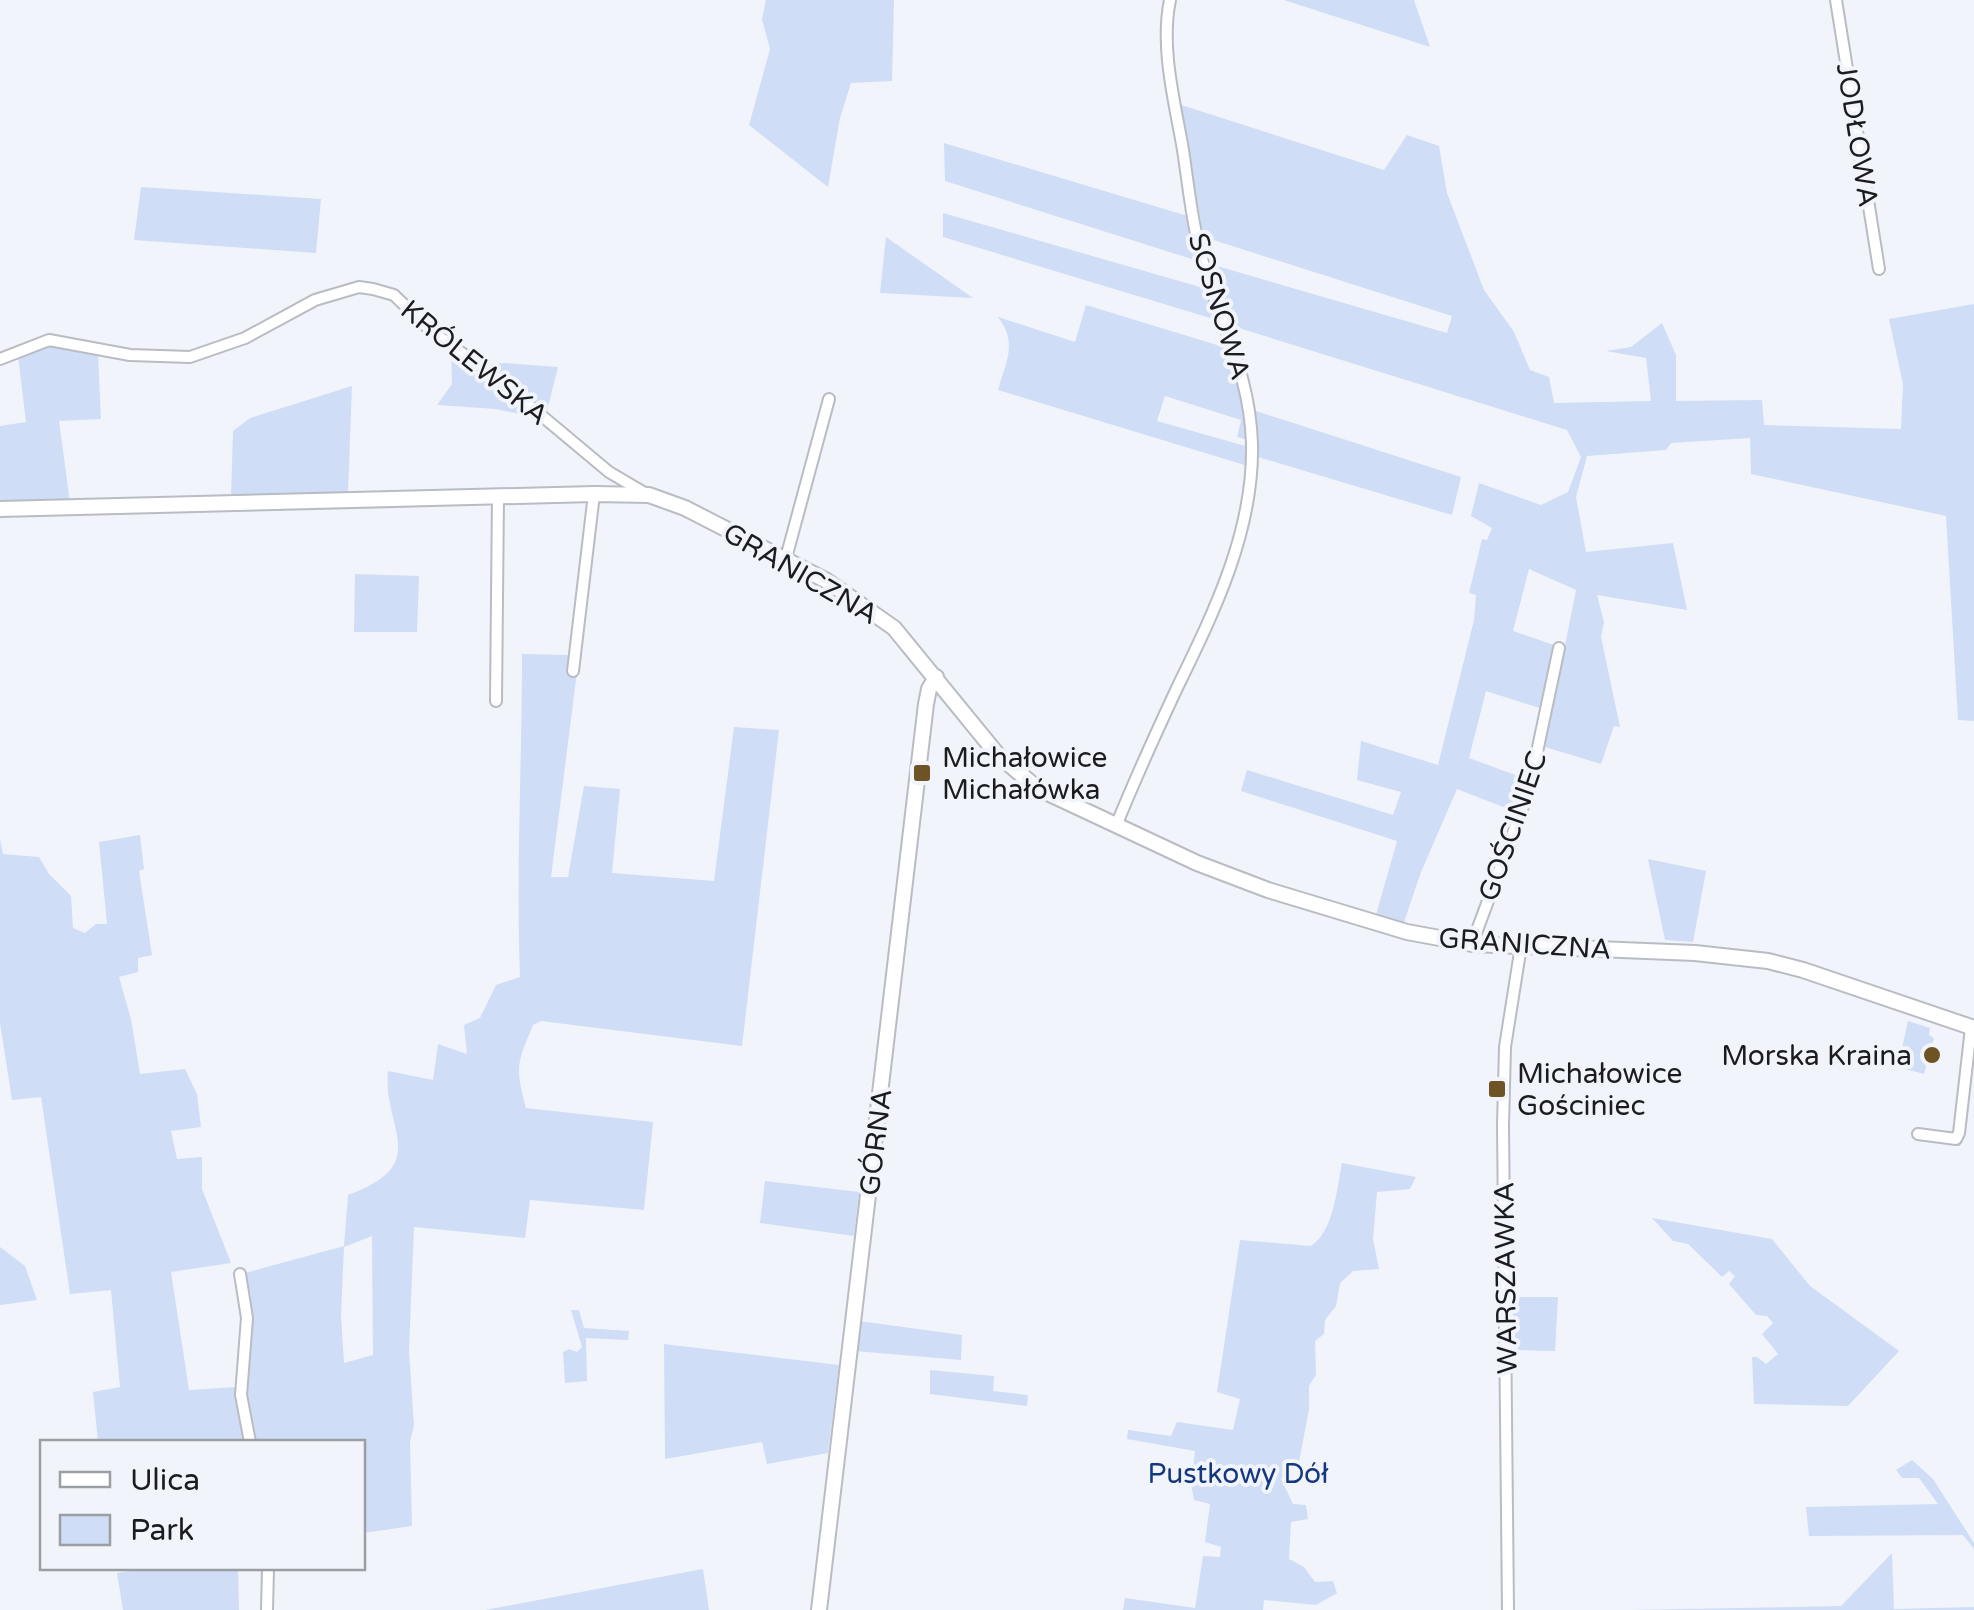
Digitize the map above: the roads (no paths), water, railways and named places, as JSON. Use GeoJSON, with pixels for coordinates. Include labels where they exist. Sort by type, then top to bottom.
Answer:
{"type":"FeatureCollection","features":[{"type":"Feature","properties":{"kind":"street","name":"SOSNOWA"},"geometry":{"type":"LineString","coordinates":[[1116,826],[1222,592],[1251,477],[1248,397],[1237,352],[1216,303],[1196,235],[1172,78],[1170,0]]}},
{"type":"Feature","properties":{"kind":"street","name":"JODŁOWA"},"geometry":{"type":"LineString","coordinates":[[1836,0],[1879,269]]}},
{"type":"Feature","properties":{"kind":"street","name":"KRÓLEWSKA"},"geometry":{"type":"LineString","coordinates":[[0,358],[49,340],[130,355],[190,357],[245,338],[314,300],[360,287],[394,295],[430,330],[499,380],[609,472],[650,495]]}},
{"type":"Feature","properties":{"kind":"street"},"geometry":{"type":"LineString","coordinates":[[786,558],[829,399]]}},
{"type":"Feature","properties":{"kind":"street"},"geometry":{"type":"LineString","coordinates":[[573,670],[594,494]]}},
{"type":"Feature","properties":{"kind":"street","name":"GRANICZNA"},"geometry":{"type":"LineString","coordinates":[[0,509],[650,495],[786,558],[852,597],[894,628],[997,754],[1037,788],[1198,864],[1406,932],[1472,944],[1695,953],[1768,961],[1972,1028]]}},
{"type":"Feature","properties":{"kind":"street"},"geometry":{"type":"LineString","coordinates":[[496,701],[498,496]]}},
{"type":"Feature","properties":{"kind":"street","name":"GOŚCINIEC"},"geometry":{"type":"LineString","coordinates":[[1472,944],[1529,790],[1559,648]]}},
{"type":"Feature","properties":{"kind":"street","name":"GÓRNA"},"geometry":{"type":"LineString","coordinates":[[819,1610],[926,704],[936,676]]}},
{"type":"Feature","properties":{"kind":"street","name":"WARSZAWKA"},"geometry":{"type":"LineString","coordinates":[[1508,1610],[1503,1124],[1505,1047],[1521,946]]}},
{"type":"Feature","properties":{"kind":"street"},"geometry":{"type":"LineString","coordinates":[[1918,1134],[1956,1139],[1972,1028]]}},
{"type":"Feature","properties":{"kind":"street"},"geometry":{"type":"LineString","coordinates":[[240,1274],[247,1318],[241,1394],[250,1440]]}},
{"type":"Feature","properties":{"kind":"street"},"geometry":{"type":"LineString","coordinates":[[267,1610],[268,1570]]}},
{"type":"Feature","properties":{"kind":"place","name":"Michałowice Michałówka"},"geometry":{"type":"Point","coordinates":[922,773]}},
{"type":"Feature","properties":{"kind":"place","name":"Morska Kraina"},"geometry":{"type":"Point","coordinates":[1932,1055]}},
{"type":"Feature","properties":{"kind":"place","name":"Michałowice Gościniec"},"geometry":{"type":"Point","coordinates":[1497,1089]}},
{"type":"Feature","properties":{"kind":"park label","name":"Pustkowy Dół"},"geometry":{"type":"Point","coordinates":[1238,1473]}}]}
